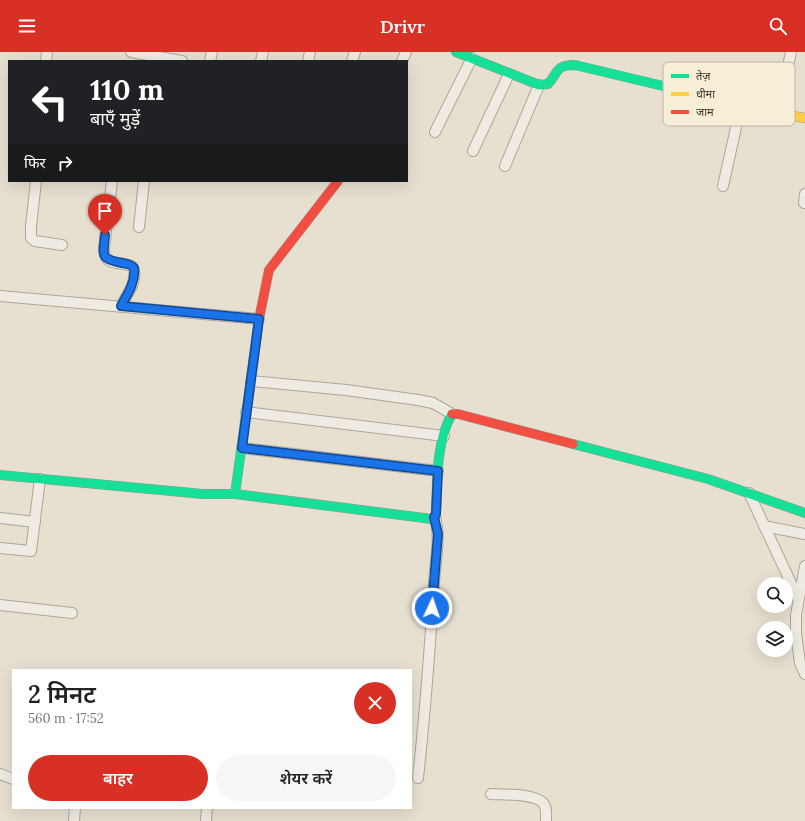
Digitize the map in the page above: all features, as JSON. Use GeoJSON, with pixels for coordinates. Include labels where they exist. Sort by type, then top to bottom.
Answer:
{"type":"FeatureCollection","features":[{"type":"Feature","properties":{"kind":"street"},"geometry":{"type":"LineString","coordinates":[[130,52],[177,60]]}},
{"type":"Feature","properties":{"kind":"street"},"geometry":{"type":"LineString","coordinates":[[456,52],[539,85],[548,84],[559,67],[564,65],[576,65],[663,86]]}},
{"type":"Feature","properties":{"kind":"street"},"geometry":{"type":"LineString","coordinates":[[789,62],[791,52]]}},
{"type":"Feature","properties":{"kind":"street"},"geometry":{"type":"LineString","coordinates":[[435,132],[472,58]]}},
{"type":"Feature","properties":{"kind":"street"},"geometry":{"type":"LineString","coordinates":[[472,151],[509,74]]}},
{"type":"Feature","properties":{"kind":"street"},"geometry":{"type":"LineString","coordinates":[[505,166],[539,85]]}},
{"type":"Feature","properties":{"kind":"street"},"geometry":{"type":"LineString","coordinates":[[795,116],[805,118]]}},
{"type":"Feature","properties":{"kind":"street"},"geometry":{"type":"LineString","coordinates":[[723,186],[736,126]]}},
{"type":"Feature","properties":{"kind":"street"},"geometry":{"type":"LineString","coordinates":[[36,182],[31,238],[35,241],[62,245]]}},
{"type":"Feature","properties":{"kind":"street"},"geometry":{"type":"LineString","coordinates":[[112,182],[104,248],[105,257],[108,260],[132,266],[135,274],[132,284],[121,306]]}},
{"type":"Feature","properties":{"kind":"street"},"geometry":{"type":"LineString","coordinates":[[139,227],[144,182]]}},
{"type":"Feature","properties":{"kind":"street"},"geometry":{"type":"LineString","coordinates":[[235,494],[259,319],[269,270],[337,182]]}},
{"type":"Feature","properties":{"kind":"street"},"geometry":{"type":"LineString","coordinates":[[0,296],[259,319]]}},
{"type":"Feature","properties":{"kind":"street"},"geometry":{"type":"LineString","coordinates":[[251,381],[346,390],[433,403],[452,414],[458,414],[681,471],[805,513]]}},
{"type":"Feature","properties":{"kind":"street"},"geometry":{"type":"LineString","coordinates":[[246,412],[444,436]]}},
{"type":"Feature","properties":{"kind":"street"},"geometry":{"type":"LineString","coordinates":[[418,778],[426,706],[438,534],[434,517],[436,514],[438,471],[444,436],[448,421],[452,414]]}},
{"type":"Feature","properties":{"kind":"street"},"geometry":{"type":"LineString","coordinates":[[242,448],[438,471]]}},
{"type":"Feature","properties":{"kind":"street"},"geometry":{"type":"LineString","coordinates":[[0,475],[203,494],[235,494],[428,519],[434,517]]}},
{"type":"Feature","properties":{"kind":"street"},"geometry":{"type":"LineString","coordinates":[[0,548],[31,551],[40,479]]}},
{"type":"Feature","properties":{"kind":"street"},"geometry":{"type":"LineString","coordinates":[[749,494],[798,598]]}},
{"type":"Feature","properties":{"kind":"street"},"geometry":{"type":"LineString","coordinates":[[0,518],[35,522]]}},
{"type":"Feature","properties":{"kind":"street"},"geometry":{"type":"LineString","coordinates":[[764,526],[805,534]]}},
{"type":"Feature","properties":{"kind":"street"},"geometry":{"type":"LineString","coordinates":[[805,566],[796,615],[796,633],[800,663],[805,674]]}},
{"type":"Feature","properties":{"kind":"street"},"geometry":{"type":"LineString","coordinates":[[0,605],[72,614]]}},
{"type":"Feature","properties":{"kind":"street"},"geometry":{"type":"LineString","coordinates":[[0,774],[12,780]]}},
{"type":"Feature","properties":{"kind":"street"},"geometry":{"type":"LineString","coordinates":[[491,794],[529,796],[537,798],[544,804],[546,810],[546,821]]}},
{"type":"Feature","properties":{"kind":"street"},"geometry":{"type":"LineString","coordinates":[[74,821],[76,809]]}},
{"type":"Feature","properties":{"kind":"street"},"geometry":{"type":"LineString","coordinates":[[206,821],[207,809]]}},
{"type":"Feature","properties":{"kind":"traffic: fast"},"geometry":{"type":"LineString","coordinates":[[456,52],[539,85],[548,84],[558,70],[564,66],[575,65],[663,86]]}},
{"type":"Feature","properties":{"kind":"traffic: fast"},"geometry":{"type":"LineString","coordinates":[[0,475],[203,494],[235,494],[250,385]]}},
{"type":"Feature","properties":{"kind":"traffic: fast"},"geometry":{"type":"LineString","coordinates":[[235,494],[432,519],[436,514],[437,476],[440,449],[452,414]]}},
{"type":"Feature","properties":{"kind":"traffic: fast"},"geometry":{"type":"LineString","coordinates":[[573,444],[708,479],[805,513]]}},
{"type":"Feature","properties":{"kind":"traffic: slow"},"geometry":{"type":"LineString","coordinates":[[795,116],[805,118]]}},
{"type":"Feature","properties":{"kind":"traffic: jam"},"geometry":{"type":"LineString","coordinates":[[250,385],[259,319],[269,270],[337,182]]}},
{"type":"Feature","properties":{"kind":"traffic: jam"},"geometry":{"type":"LineString","coordinates":[[452,414],[458,414],[573,444]]}},
{"type":"Feature","properties":{"kind":"route"},"geometry":{"type":"LineString","coordinates":[[105,235],[105,257],[112,262],[128,264],[134,268],[134,279],[121,306],[259,319],[242,448],[438,471],[436,514],[434,517],[438,534],[432,608]]}}]}
